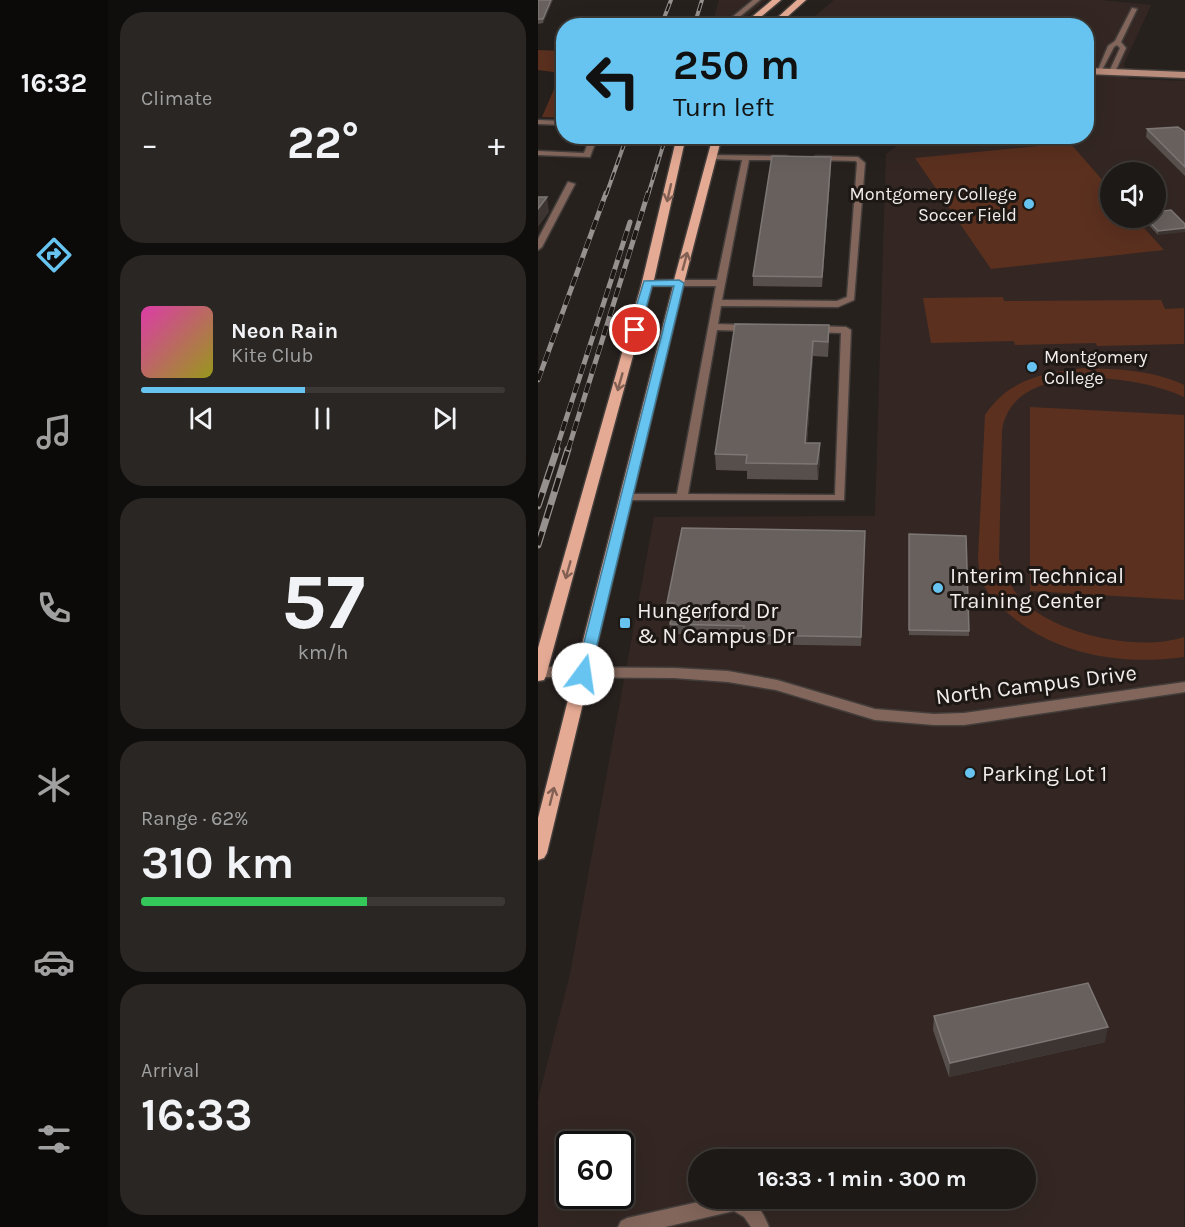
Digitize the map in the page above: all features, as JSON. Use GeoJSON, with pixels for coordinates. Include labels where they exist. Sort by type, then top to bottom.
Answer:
{"type":"FeatureCollection","features":[{"type":"Feature","properties":{"kind":"main road"},"geometry":{"type":"LineString","coordinates":[[755,18],[777,0]]}},
{"type":"Feature","properties":{"kind":"main road"},"geometry":{"type":"LineString","coordinates":[[781,18],[802,0]]}},
{"type":"Feature","properties":{"kind":"main road"},"geometry":{"type":"LineString","coordinates":[[539,674],[648,283],[680,144]]}},
{"type":"Feature","properties":{"kind":"main road"},"geometry":{"type":"LineString","coordinates":[[538,853],[679,283],[716,144]]}},
{"type":"Feature","properties":{"kind":"main road"},"geometry":{"type":"LineString","coordinates":[[648,283],[679,283]]}},
{"type":"Feature","properties":{"kind":"street"},"geometry":{"type":"LineString","coordinates":[[1094,71],[1184,75]]}},
{"type":"Feature","properties":{"kind":"street","name":"North Campus Drive"},"geometry":{"type":"LineString","coordinates":[[539,674],[709,675],[755,680],[849,708],[891,717],[928,721],[1184,687]]}},
{"type":"Feature","properties":{"kind":"lane"},"geometry":{"type":"LineString","coordinates":[[734,18],[757,0]]}},
{"type":"Feature","properties":{"kind":"lane"},"geometry":{"type":"LineString","coordinates":[[1099,71],[1111,46],[1118,42],[1134,9]]}},
{"type":"Feature","properties":{"kind":"lane"},"geometry":{"type":"LineString","coordinates":[[1112,72],[1123,48],[1118,42]]}},
{"type":"Feature","properties":{"kind":"lane"},"geometry":{"type":"LineString","coordinates":[[538,122],[556,123]]}},
{"type":"Feature","properties":{"kind":"lane"},"geometry":{"type":"LineString","coordinates":[[538,153],[587,155],[592,144]]}},
{"type":"Feature","properties":{"kind":"lane"},"geometry":{"type":"LineString","coordinates":[[713,157],[793,158]]}},
{"type":"Feature","properties":{"kind":"lane"},"geometry":{"type":"LineString","coordinates":[[682,497],[746,157]]}},
{"type":"Feature","properties":{"kind":"lane"},"geometry":{"type":"LineString","coordinates":[[718,303],[838,304],[851,298],[861,163],[858,159],[851,158],[804,158]]}},
{"type":"Feature","properties":{"kind":"lane"},"geometry":{"type":"LineString","coordinates":[[538,247],[571,184]]}},
{"type":"Feature","properties":{"kind":"lane"},"geometry":{"type":"LineString","coordinates":[[549,206],[560,206]]}},
{"type":"Feature","properties":{"kind":"lane"},"geometry":{"type":"LineString","coordinates":[[679,283],[721,284]]}},
{"type":"Feature","properties":{"kind":"lane"},"geometry":{"type":"LineString","coordinates":[[713,327],[757,328]]}},
{"type":"Feature","properties":{"kind":"lane"},"geometry":{"type":"LineString","coordinates":[[626,497],[840,498],[846,330],[802,329]]}},
{"type":"Feature","properties":{"kind":"lane"},"geometry":{"type":"LineString","coordinates":[[627,1227],[734,1203],[749,1207],[757,1217],[760,1227]]}},
{"type":"Feature","properties":{"kind":"shaded area"},"geometry":{"type":"Polygon","coordinates":[[[719,0],[767,0],[744,18],[714,18],[719,0]]]}},
{"type":"Feature","properties":{"kind":"shaded area","name":"Montgomery College"},"geometry":{"type":"Polygon","coordinates":[[[834,0],[1102,0],[1151,5],[1124,64],[1129,79],[1185,81],[1184,1227],[538,1227],[538,1100],[570,974],[654,517],[875,516],[886,154],[900,144],[1094,144],[1094,18],[813,18],[834,0]]]}},
{"type":"Feature","properties":{"kind":"shaded area"},"geometry":{"type":"Polygon","coordinates":[[[538,50],[556,51],[556,72],[538,70],[538,50]]]}},
{"type":"Feature","properties":{"kind":"shaded area"},"geometry":{"type":"Polygon","coordinates":[[[556,85],[556,118],[542,117],[556,85]]]}},
{"type":"Feature","properties":{"kind":"shaded area","name":"Montgomery College Soccer Field"},"geometry":{"type":"Polygon","coordinates":[[[1071,144],[1100,177],[1100,228],[1144,228],[1164,250],[991,269],[915,158],[1071,144]]]}},
{"type":"Feature","properties":{"kind":"shaded area"},"geometry":{"type":"Polygon","coordinates":[[[1003,297],[1004,301],[1161,300],[1165,309],[1184,308],[1184,344],[1097,346],[1096,343],[1015,345],[1014,341],[931,343],[923,298],[1003,297]]]}},
{"type":"Feature","properties":{"kind":"shaded area"},"geometry":{"type":"Polygon","coordinates":[[[1083,368],[1122,370],[1160,376],[1184,385],[1184,397],[1138,383],[1109,379],[1080,378],[1052,382],[1029,391],[1011,407],[1002,430],[999,559],[1018,596],[1055,623],[1076,631],[1122,641],[1166,641],[1184,637],[1184,657],[1118,659],[1074,650],[1034,632],[1010,615],[992,598],[981,579],[978,559],[985,415],[1005,393],[1028,380],[1054,372],[1083,368]]]}},
{"type":"Feature","properties":{"kind":"shaded area"},"geometry":{"type":"Polygon","coordinates":[[[1030,407],[1184,415],[1184,600],[1030,591],[1030,407]]]}},
{"type":"Feature","properties":{"kind":"building"},"geometry":{"type":"Polygon","coordinates":[[[538,0],[551,0],[543,19],[538,19],[538,0]]]}},
{"type":"Feature","properties":{"kind":"building"},"geometry":{"type":"Polygon","coordinates":[[[1178,127],[1185,132],[1185,167],[1147,129],[1178,127]]]}},
{"type":"Feature","properties":{"kind":"building"},"geometry":{"type":"Polygon","coordinates":[[[772,156],[831,157],[822,277],[753,276],[772,156]]]}},
{"type":"Feature","properties":{"kind":"building"},"geometry":{"type":"Polygon","coordinates":[[[538,197],[547,197],[538,209],[538,197]]]}},
{"type":"Feature","properties":{"kind":"building"},"geometry":{"type":"Polygon","coordinates":[[[1171,210],[1185,224],[1185,228],[1158,231],[1155,228],[1166,228],[1166,211],[1171,210]]]}},
{"type":"Feature","properties":{"kind":"building"},"geometry":{"type":"Polygon","coordinates":[[[735,324],[829,325],[828,342],[813,341],[805,443],[820,443],[817,464],[746,463],[747,455],[715,454],[735,324]]]}},
{"type":"Feature","properties":{"kind":"building"},"geometry":{"type":"Polygon","coordinates":[[[682,528],[865,531],[861,637],[743,635],[744,626],[670,624],[674,603],[667,603],[682,528]]]}},
{"type":"Feature","properties":{"kind":"building","name":"Interim Technical Training Center"},"geometry":{"type":"Polygon","coordinates":[[[909,534],[966,536],[969,631],[909,630],[909,534]]]}},
{"type":"Feature","properties":{"kind":"building"},"geometry":{"type":"Polygon","coordinates":[[[1088,983],[1108,1027],[950,1063],[934,1016],[1088,983]]]}},
{"type":"Feature","properties":{"kind":"railway"},"geometry":{"type":"LineString","coordinates":[[664,18],[671,0]]}},
{"type":"Feature","properties":{"kind":"railway"},"geometry":{"type":"LineString","coordinates":[[696,18],[702,0]]}},
{"type":"Feature","properties":{"kind":"railway"},"geometry":{"type":"LineString","coordinates":[[606,195],[624,144]]}},
{"type":"Feature","properties":{"kind":"railway"},"geometry":{"type":"LineString","coordinates":[[648,195],[664,144]]}},
{"type":"Feature","properties":{"kind":"railway"},"geometry":{"type":"LineString","coordinates":[[538,380],[606,193]]}},
{"type":"Feature","properties":{"kind":"railway"},"geometry":{"type":"LineString","coordinates":[[568,450],[648,193]]}},
{"type":"Feature","properties":{"kind":"railway"},"geometry":{"type":"LineString","coordinates":[[556,450],[630,222]]}},
{"type":"Feature","properties":{"kind":"railway"},"geometry":{"type":"LineString","coordinates":[[538,506],[557,449]]}},
{"type":"Feature","properties":{"kind":"railway"},"geometry":{"type":"LineString","coordinates":[[538,545],[568,449]]}},
{"type":"Feature","properties":{"kind":"place","name":"Montgomery College Soccer Field"},"geometry":{"type":"Point","coordinates":[1029,204]}},
{"type":"Feature","properties":{"kind":"place","name":"Montgomery College"},"geometry":{"type":"Point","coordinates":[1032,367]}},
{"type":"Feature","properties":{"kind":"place","name":"Interim Technical Training Center"},"geometry":{"type":"Point","coordinates":[938,588]}},
{"type":"Feature","properties":{"kind":"place","name":"Hungerford Dr & N Campus Dr"},"geometry":{"type":"Point","coordinates":[625,623]}},
{"type":"Feature","properties":{"kind":"place","name":"Parking Lot 1"},"geometry":{"type":"Point","coordinates":[970,773]}},
{"type":"Feature","properties":{"kind":"route"},"geometry":{"type":"LineString","coordinates":[[583,674],[679,283],[648,283],[635,330]]}}]}
